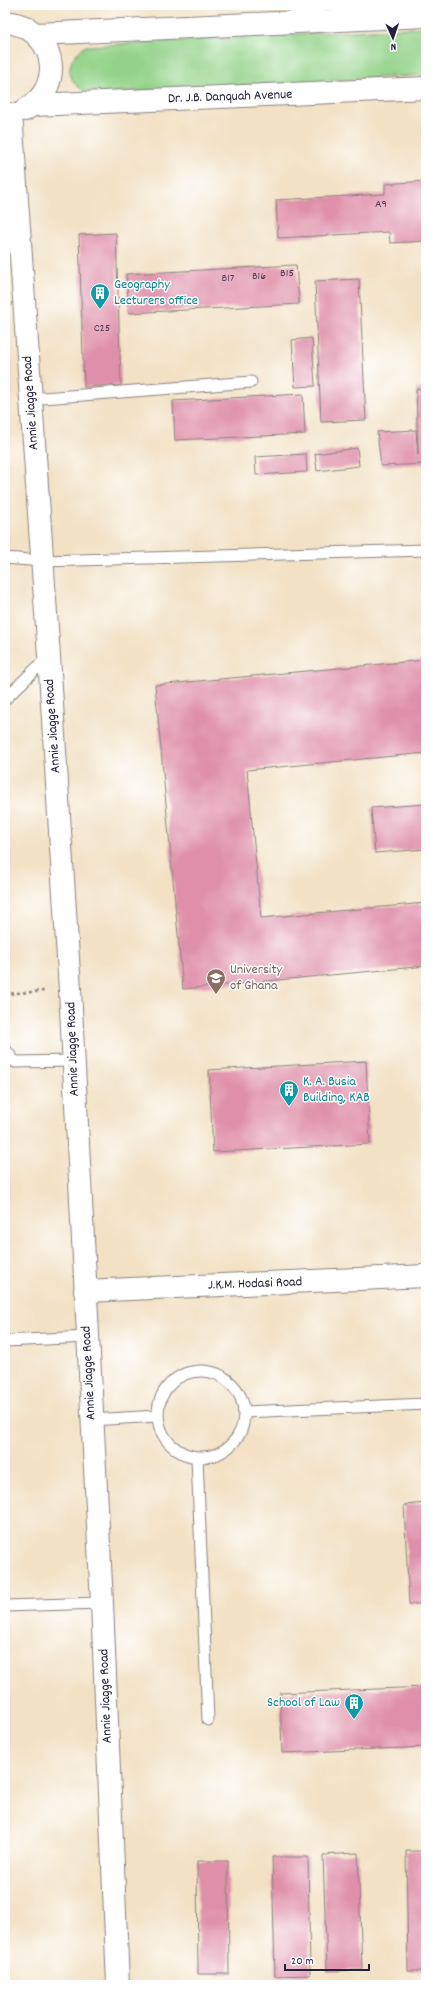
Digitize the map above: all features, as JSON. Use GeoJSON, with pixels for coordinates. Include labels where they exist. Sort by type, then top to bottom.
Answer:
{"type":"FeatureCollection","features":[{"type":"Feature","properties":{"kind":"street"},"geometry":{"type":"LineString","coordinates":[[6,16],[36,34],[46,47],[51,62],[50,78],[44,93],[34,105],[23,111],[8,114]]}},
{"type":"Feature","properties":{"kind":"street"},"geometry":{"type":"LineString","coordinates":[[36,34],[426,16]]}},
{"type":"Feature","properties":{"kind":"street","name":"Dr. J.B. Danquah Avenue"},"geometry":{"type":"LineString","coordinates":[[34,105],[426,88]]}},
{"type":"Feature","properties":{"kind":"street","name":"Annie Jiagge Road"},"geometry":{"type":"LineString","coordinates":[[8,114],[49,656],[70,990],[102,1603],[118,1985]]}},
{"type":"Feature","properties":{"kind":"street","name":"J.K.M. Hodasi Road"},"geometry":{"type":"LineString","coordinates":[[85,1291],[426,1276]]}},
{"type":"Feature","properties":{"kind":"lane"},"geometry":{"type":"LineString","coordinates":[[30,399],[251,382]]}},
{"type":"Feature","properties":{"kind":"lane"},"geometry":{"type":"LineString","coordinates":[[5,558],[42,561],[426,550]]}},
{"type":"Feature","properties":{"kind":"lane"},"geometry":{"type":"LineString","coordinates":[[5,699],[49,656]]}},
{"type":"Feature","properties":{"kind":"lane"},"geometry":{"type":"LineString","coordinates":[[5,1049],[15,1062],[73,1061]]}},
{"type":"Feature","properties":{"kind":"lane"},"geometry":{"type":"LineString","coordinates":[[5,1341],[87,1337]]}},
{"type":"Feature","properties":{"kind":"lane"},"geometry":{"type":"LineString","coordinates":[[198,1371],[212,1373],[224,1378],[235,1387],[241,1399],[244,1412],[242,1427],[236,1440],[231,1445],[225,1450],[212,1456],[197,1458],[185,1455],[174,1449],[162,1434],[157,1416],[158,1403],[164,1390],[173,1381],[185,1374],[198,1371]]}},
{"type":"Feature","properties":{"kind":"lane"},"geometry":{"type":"LineString","coordinates":[[244,1412],[426,1404]]}},
{"type":"Feature","properties":{"kind":"lane"},"geometry":{"type":"LineString","coordinates":[[92,1420],[157,1416]]}},
{"type":"Feature","properties":{"kind":"lane"},"geometry":{"type":"LineString","coordinates":[[197,1458],[208,1720]]}},
{"type":"Feature","properties":{"kind":"lane"},"geometry":{"type":"LineString","coordinates":[[5,1606],[102,1603]]}},
{"type":"Feature","properties":{"kind":"path"},"geometry":{"type":"LineString","coordinates":[[5,994],[70,990]]}},
{"type":"Feature","properties":{"kind":"green space"},"geometry":{"type":"Polygon","coordinates":[[[426,27],[426,75],[90,94],[82,90],[76,84],[70,72],[73,58],[86,46],[426,27]]]}},
{"type":"Feature","properties":{"kind":"building"},"geometry":{"type":"Polygon","coordinates":[[[426,181],[426,241],[390,243],[389,232],[278,238],[276,200],[385,194],[385,184],[426,181]]]}},
{"type":"Feature","properties":{"kind":"building","name":"Geography Lecturers office"},"geometry":{"type":"Polygon","coordinates":[[[116,233],[121,385],[84,387],[79,235],[116,233]]]}},
{"type":"Feature","properties":{"kind":"building"},"geometry":{"type":"Polygon","coordinates":[[[296,265],[299,304],[129,313],[126,274],[296,265]]]}},
{"type":"Feature","properties":{"kind":"building"},"geometry":{"type":"Polygon","coordinates":[[[359,279],[366,420],[321,422],[315,281],[359,279]]]}},
{"type":"Feature","properties":{"kind":"building"},"geometry":{"type":"Polygon","coordinates":[[[312,338],[315,386],[295,387],[292,340],[312,338]]]}},
{"type":"Feature","properties":{"kind":"building"},"geometry":{"type":"Polygon","coordinates":[[[426,388],[426,464],[381,466],[377,432],[416,430],[418,455],[416,389],[426,388]]]}},
{"type":"Feature","properties":{"kind":"building"},"geometry":{"type":"Polygon","coordinates":[[[303,394],[305,434],[175,440],[173,401],[303,394]]]}},
{"type":"Feature","properties":{"kind":"building"},"geometry":{"type":"Polygon","coordinates":[[[357,448],[359,466],[317,471],[315,454],[357,448]]]}},
{"type":"Feature","properties":{"kind":"building"},"geometry":{"type":"Polygon","coordinates":[[[306,454],[307,472],[256,475],[255,457],[306,454]]]}},
{"type":"Feature","properties":{"kind":"building"},"geometry":{"type":"Polygon","coordinates":[[[426,660],[426,753],[247,770],[261,918],[426,903],[426,966],[183,989],[155,685],[426,660]]]}},
{"type":"Feature","properties":{"kind":"building"},"geometry":{"type":"Polygon","coordinates":[[[426,804],[426,849],[375,853],[371,808],[426,804]]]}},
{"type":"Feature","properties":{"kind":"building","name":"K. A. Busia Building, KAB"},"geometry":{"type":"Polygon","coordinates":[[[366,1061],[370,1144],[213,1152],[209,1070],[366,1061]]]}},
{"type":"Feature","properties":{"kind":"building"},"geometry":{"type":"Polygon","coordinates":[[[426,1503],[426,1604],[409,1604],[404,1505],[426,1503]]]}},
{"type":"Feature","properties":{"kind":"building","name":"School of Law"},"geometry":{"type":"Polygon","coordinates":[[[426,1687],[426,1747],[282,1753],[280,1693],[426,1687]]]}},
{"type":"Feature","properties":{"kind":"building"},"geometry":{"type":"Polygon","coordinates":[[[406,1851],[426,1851],[426,1971],[408,1971],[406,1851]]]}},
{"type":"Feature","properties":{"kind":"building"},"geometry":{"type":"Polygon","coordinates":[[[358,1853],[362,1970],[327,1971],[323,1855],[358,1853]]]}},
{"type":"Feature","properties":{"kind":"building"},"geometry":{"type":"Polygon","coordinates":[[[272,1857],[308,1857],[310,1975],[275,1976],[272,1857]]]}},
{"type":"Feature","properties":{"kind":"building"},"geometry":{"type":"Polygon","coordinates":[[[197,1861],[228,1861],[229,1974],[198,1974],[197,1861]]]}},
{"type":"Feature","properties":{"kind":"place","name":"Geography Lecturers office"},"geometry":{"type":"Point","coordinates":[100,310]}},
{"type":"Feature","properties":{"kind":"place","name":"University of Ghana"},"geometry":{"type":"Point","coordinates":[216,995]}},
{"type":"Feature","properties":{"kind":"place","name":"K. A. Busia Building, KAB"},"geometry":{"type":"Point","coordinates":[289,1107]}},
{"type":"Feature","properties":{"kind":"place","name":"School of Law"},"geometry":{"type":"Point","coordinates":[354,1720]}}]}
